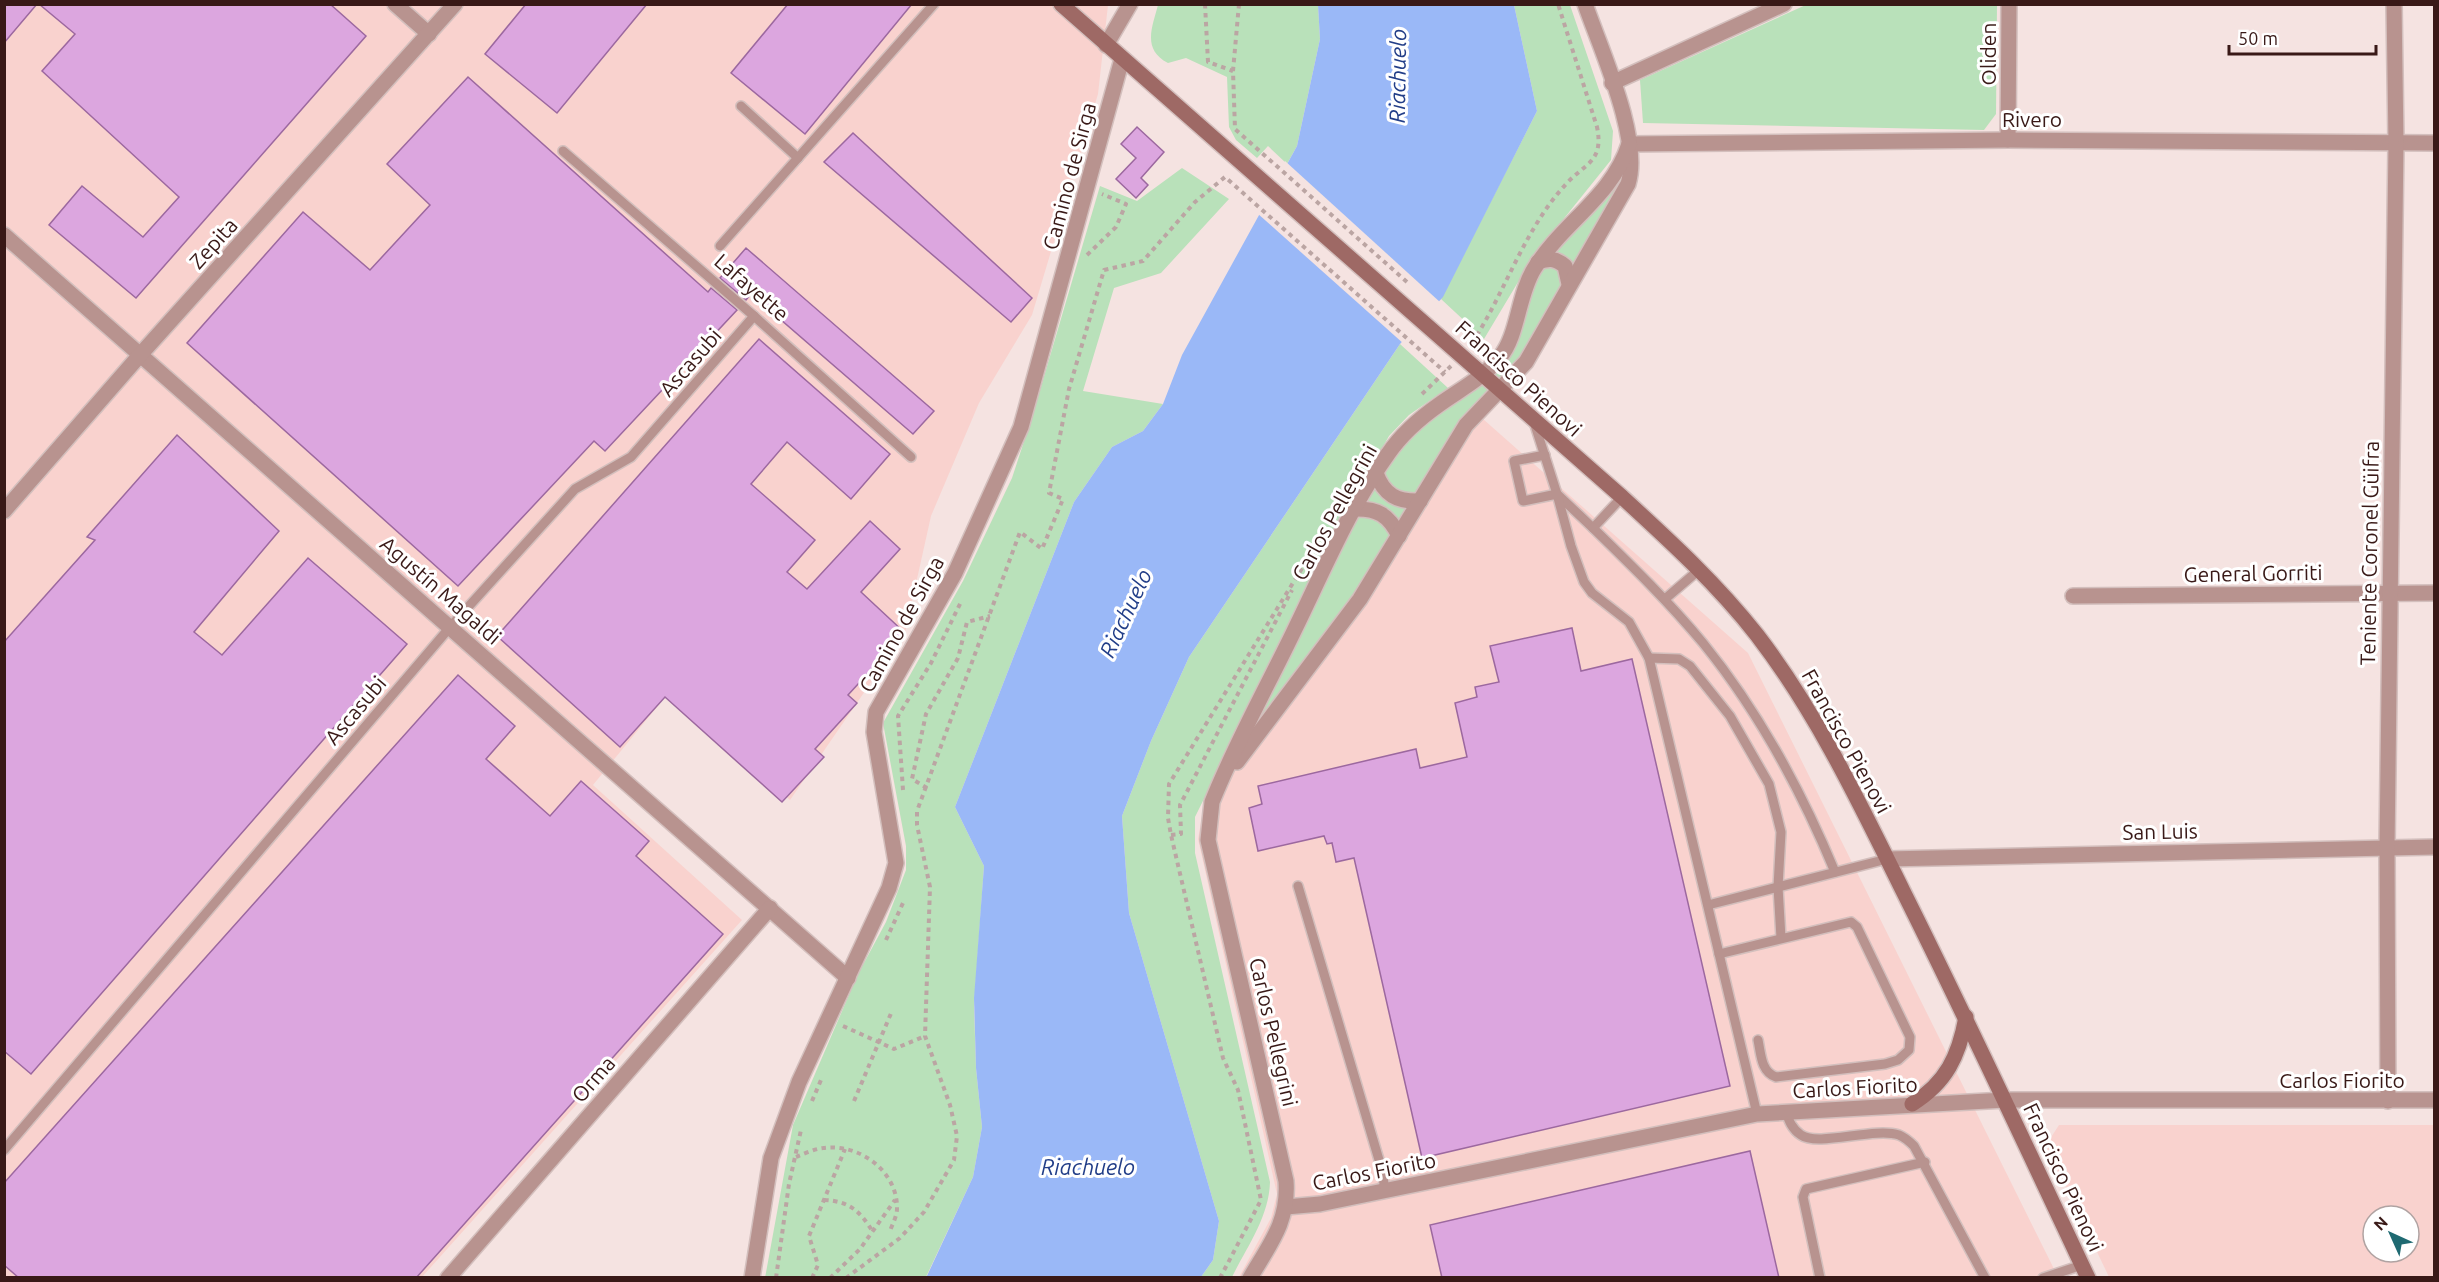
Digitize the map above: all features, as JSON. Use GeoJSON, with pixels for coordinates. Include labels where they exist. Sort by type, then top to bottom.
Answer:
{"type":"FeatureCollection","features":[{"type":"Feature","properties":{"kind":"main road","name":"Francisco Pienovi"},"geometry":{"type":"LineString","coordinates":[[1061,4],[1622,497],[1700,569],[1733,605],[1784,672],[1828,744],[1966,1017],[2085,1271]]}},
{"type":"Feature","properties":{"kind":"main road"},"geometry":{"type":"LineString","coordinates":[[1912,1104],[1926,1095],[1948,1071],[1962,1041],[1966,1017]]}},
{"type":"Feature","properties":{"kind":"street"},"geometry":{"type":"LineString","coordinates":[[395,4],[429,34]]}},
{"type":"Feature","properties":{"kind":"street","name":"Zepita"},"geometry":{"type":"LineString","coordinates":[[4,511],[140,355],[455,4]]}},
{"type":"Feature","properties":{"kind":"street"},"geometry":{"type":"LineString","coordinates":[[1106,45],[1130,4]]}},
{"type":"Feature","properties":{"kind":"street","name":"Carlos Pellegrini"},"geometry":{"type":"LineString","coordinates":[[1217,790],[1360,598],[1466,425],[1526,362],[1628,184],[1633,158],[1628,126],[1585,4]]}},
{"type":"Feature","properties":{"kind":"street"},"geometry":{"type":"LineString","coordinates":[[1612,82],[1784,4]]}},
{"type":"Feature","properties":{"kind":"street","name":"Oliden"},"geometry":{"type":"LineString","coordinates":[[2008,140],[2009,4]]}},
{"type":"Feature","properties":{"kind":"street","name":"Teniente Coronel Güifra"},"geometry":{"type":"LineString","coordinates":[[2388,1101],[2386,847],[2396,143],[2394,4]]}},
{"type":"Feature","properties":{"kind":"street","name":"Camino de Sirga"},"geometry":{"type":"LineString","coordinates":[[752,1278],[771,1158],[803,1072],[889,888],[896,863],[874,732],[876,712],[955,573],[1021,426],[1122,59]]}},
{"type":"Feature","properties":{"kind":"street","name":"Rivero"},"geometry":{"type":"LineString","coordinates":[[1629,144],[2008,140],[2434,143]]}},
{"type":"Feature","properties":{"kind":"street","name":"Carlos Pellegrini"},"geometry":{"type":"LineString","coordinates":[[1250,1278],[1278,1230],[1287,1207],[1286,1181],[1208,840],[1209,815],[1217,790],[1354,509],[1388,454],[1413,426],[1484,374],[1507,348],[1527,282],[1538,262],[1616,176],[1629,144]]}},
{"type":"Feature","properties":{"kind":"street","name":"Agustín Magaldi"},"geometry":{"type":"LineString","coordinates":[[4,235],[848,978]]}},
{"type":"Feature","properties":{"kind":"street"},"geometry":{"type":"LineString","coordinates":[[1538,262],[1548,258],[1557,260],[1565,266],[1569,273],[1569,284]]}},
{"type":"Feature","properties":{"kind":"street"},"geometry":{"type":"LineString","coordinates":[[1376,473],[1381,487],[1392,497],[1405,502],[1420,501]]}},
{"type":"Feature","properties":{"kind":"street"},"geometry":{"type":"LineString","coordinates":[[1354,509],[1369,508],[1382,513],[1393,523],[1399,536]]}},
{"type":"Feature","properties":{"kind":"street","name":"General Gorriti"},"geometry":{"type":"LineString","coordinates":[[2073,596],[2434,593]]}},
{"type":"Feature","properties":{"kind":"street","name":"San Luis"},"geometry":{"type":"LineString","coordinates":[[1887,858],[2434,847]]}},
{"type":"Feature","properties":{"kind":"street","name":"Orma"},"geometry":{"type":"LineString","coordinates":[[448,1278],[770,908]]}},
{"type":"Feature","properties":{"kind":"street","name":"Carlos Fiorito"},"geometry":{"type":"LineString","coordinates":[[1287,1207],[1320,1204],[1757,1114],[2005,1100],[2434,1100]]}},
{"type":"Feature","properties":{"kind":"lane"},"geometry":{"type":"LineString","coordinates":[[720,246],[934,4]]}},
{"type":"Feature","properties":{"kind":"lane"},"geometry":{"type":"LineString","coordinates":[[741,106],[798,158]]}},
{"type":"Feature","properties":{"kind":"lane","name":"Lafayette"},"geometry":{"type":"LineString","coordinates":[[563,151],[754,316],[911,457]]}},
{"type":"Feature","properties":{"kind":"lane","name":"Ascasubi"},"geometry":{"type":"LineString","coordinates":[[4,1150],[450,626],[575,489],[631,457],[754,316]]}},
{"type":"Feature","properties":{"kind":"lane"},"geometry":{"type":"LineString","coordinates":[[1534,419],[1571,546],[1584,582],[1592,593],[1629,622],[1649,658],[1757,1114]]}},
{"type":"Feature","properties":{"kind":"lane"},"geometry":{"type":"LineString","coordinates":[[1545,454],[1514,461],[1523,501],[1557,494]]}},
{"type":"Feature","properties":{"kind":"lane"},"geometry":{"type":"LineString","coordinates":[[1557,494],[1665,599],[1741,693],[1779,754],[1815,824],[1835,872]]}},
{"type":"Feature","properties":{"kind":"lane"},"geometry":{"type":"LineString","coordinates":[[1593,528],[1622,497]]}},
{"type":"Feature","properties":{"kind":"lane"},"geometry":{"type":"LineString","coordinates":[[1665,599],[1700,569]]}},
{"type":"Feature","properties":{"kind":"lane"},"geometry":{"type":"LineString","coordinates":[[1649,658],[1679,659],[1690,666],[1730,716],[1769,784],[1781,832],[1778,887],[1781,939]]}},
{"type":"Feature","properties":{"kind":"lane"},"geometry":{"type":"LineString","coordinates":[[1708,906],[1887,858]]}},
{"type":"Feature","properties":{"kind":"lane"},"geometry":{"type":"LineString","coordinates":[[1298,886],[1382,1170],[1385,1191]]}},
{"type":"Feature","properties":{"kind":"lane"},"geometry":{"type":"LineString","coordinates":[[1719,954],[1851,922],[1857,927],[1910,1037],[1909,1050],[1898,1060],[1885,1064],[1776,1077],[1764,1068],[1758,1040]]}},
{"type":"Feature","properties":{"kind":"lane"},"geometry":{"type":"LineString","coordinates":[[1785,1112],[1792,1128],[1803,1137],[1883,1133],[1900,1135],[1914,1146],[1926,1162],[1985,1278]]}},
{"type":"Feature","properties":{"kind":"lane"},"geometry":{"type":"LineString","coordinates":[[1820,1278],[1803,1197],[1806,1189],[1926,1162]]}},
{"type":"Feature","properties":{"kind":"lane"},"geometry":{"type":"LineString","coordinates":[[2043,1278],[2085,1271]]}},
{"type":"Feature","properties":{"kind":"path"},"geometry":{"type":"LineString","coordinates":[[1205,4],[1208,62],[1233,71]]}},
{"type":"Feature","properties":{"kind":"path"},"geometry":{"type":"LineString","coordinates":[[1239,4],[1233,71],[1235,129],[1417,291]]}},
{"type":"Feature","properties":{"kind":"path"},"geometry":{"type":"LineString","coordinates":[[846,1278],[900,1238],[916,1221],[939,1190],[954,1160],[957,1136],[950,1105],[925,1036],[930,887],[916,825],[916,811],[927,788],[1020,532],[1042,549],[1063,499],[1049,493],[1069,390],[1104,270],[1143,261],[1196,202],[1225,177],[1445,372]]}},
{"type":"Feature","properties":{"kind":"path"},"geometry":{"type":"LineString","coordinates":[[1084,262],[1087,253],[1116,227],[1126,204],[1088,188]]}},
{"type":"Feature","properties":{"kind":"path"},"geometry":{"type":"LineString","coordinates":[[1171,835],[1181,834],[1180,805],[1305,564]]}},
{"type":"Feature","properties":{"kind":"path"},"geometry":{"type":"LineString","coordinates":[[904,801],[897,716],[930,663],[962,599]]}},
{"type":"Feature","properties":{"kind":"path"},"geometry":{"type":"LineString","coordinates":[[927,788],[912,779],[926,714],[958,658],[967,622],[990,616]]}},
{"type":"Feature","properties":{"kind":"path"},"geometry":{"type":"LineString","coordinates":[[885,943],[906,894]]}},
{"type":"Feature","properties":{"kind":"path"},"geometry":{"type":"LineString","coordinates":[[854,1101],[892,1011]]}},
{"type":"Feature","properties":{"kind":"path"},"geometry":{"type":"LineString","coordinates":[[841,1031],[849,1015]]}},
{"type":"Feature","properties":{"kind":"path"},"geometry":{"type":"LineString","coordinates":[[843,1026],[894,1049],[925,1036]]}},
{"type":"Feature","properties":{"kind":"path"},"geometry":{"type":"LineString","coordinates":[[810,1106],[823,1074]]}},
{"type":"Feature","properties":{"kind":"path"},"geometry":{"type":"LineString","coordinates":[[776,1278],[795,1157],[802,1128]]}},
{"type":"Feature","properties":{"kind":"path"},"geometry":{"type":"LineString","coordinates":[[795,1157],[823,1148],[853,1149],[873,1161],[893,1184],[897,1210],[890,1231]]}},
{"type":"Feature","properties":{"kind":"path"},"geometry":{"type":"LineString","coordinates":[[812,1278],[818,1266],[809,1236],[845,1149]]}},
{"type":"Feature","properties":{"kind":"path"},"geometry":{"type":"LineString","coordinates":[[824,1200],[840,1201],[851,1206],[863,1215],[873,1232]]}},
{"type":"Feature","properties":{"kind":"path"},"geometry":{"type":"LineString","coordinates":[[830,1278],[860,1249],[896,1200]]}},
{"type":"Feature","properties":{"kind":"shaded area"},"geometry":{"type":"Polygon","coordinates":[[[5,5],[1108,5],[1098,94],[1032,315],[979,403],[931,516],[905,633],[790,800],[666,696],[593,785],[742,920],[422,1277],[5,1278],[5,5]]]}},
{"type":"Feature","properties":{"kind":"shaded area"},"geometry":{"type":"Polygon","coordinates":[[[1448,388],[1748,653],[2058,1277],[1239,1277],[1271,1218],[1277,1194],[1198,839],[1203,811],[1241,729],[1395,436],[1448,388]]]}},
{"type":"Feature","properties":{"kind":"shaded area"},"geometry":{"type":"Polygon","coordinates":[[[2059,1125],[2434,1125],[2434,1277],[2109,1277],[2046,1145],[2059,1125]]]}},
{"type":"Feature","properties":{"kind":"green space"},"geometry":{"type":"Polygon","coordinates":[[[1808,4],[1997,5],[1996,114],[1984,130],[1643,123],[1640,80],[1808,4]]]}},
{"type":"Feature","properties":{"kind":"green space"},"geometry":{"type":"Polygon","coordinates":[[[1158,5],[1318,5],[1320,39],[1297,146],[1287,164],[1268,146],[1257,158],[1236,140],[1229,127],[1227,77],[1186,58],[1168,63],[1155,51],[1151,37],[1158,5]]]}},
{"type":"Feature","properties":{"kind":"green space"},"geometry":{"type":"Polygon","coordinates":[[[1514,5],[1570,5],[1613,131],[1611,160],[1533,257],[1484,339],[1441,299],[1537,111],[1514,5]]]}},
{"type":"Feature","properties":{"kind":"green space"},"geometry":{"type":"Polygon","coordinates":[[[1182,168],[1229,199],[1161,273],[1114,288],[1083,391],[1163,404],[1143,431],[1112,447],[1074,502],[955,807],[984,866],[974,1006],[976,1068],[982,1127],[973,1177],[926,1277],[765,1278],[793,1125],[858,974],[886,922],[906,870],[906,846],[883,723],[963,581],[1012,478],[1100,186],[1137,201],[1182,168]]]}},
{"type":"Feature","properties":{"kind":"green space"},"geometry":{"type":"Polygon","coordinates":[[[1632,170],[1533,350],[1475,415],[1420,501],[1217,790],[1388,454],[1501,357],[1527,282],[1616,176],[1632,170]]]}},
{"type":"Feature","properties":{"kind":"green space"},"geometry":{"type":"Polygon","coordinates":[[[1400,344],[1448,388],[1409,415],[1389,436],[1346,512],[1195,817],[1195,853],[1270,1182],[1269,1195],[1261,1220],[1232,1277],[1201,1277],[1213,1260],[1219,1221],[1129,913],[1122,816],[1151,741],[1189,657],[1400,344]]]}},
{"type":"Feature","properties":{"kind":"water","name":"Riachuelo"},"geometry":{"type":"Polygon","coordinates":[[[1318,5],[1514,5],[1537,111],[1443,297],[1400,344],[1189,657],[1151,741],[1122,816],[1129,913],[1219,1221],[1213,1260],[1201,1277],[926,1278],[973,1177],[982,1127],[976,1068],[974,998],[984,866],[955,807],[1074,502],[1112,447],[1143,431],[1163,404],[1182,355],[1297,146],[1320,39],[1318,5]]]}},
{"type":"Feature","properties":{"kind":"pier"},"geometry":{"type":"Polygon","coordinates":[[[1285,161],[1441,303],[1404,344],[1257,213],[1285,161]]]}},
{"type":"Feature","properties":{"kind":"building"},"geometry":{"type":"Polygon","coordinates":[[[4,4],[37,4],[4,43],[4,4]]]}},
{"type":"Feature","properties":{"kind":"building"},"geometry":{"type":"Polygon","coordinates":[[[39,4],[330,4],[366,36],[136,298],[49,225],[82,186],[143,237],[179,197],[42,71],[75,34],[39,4]]]}},
{"type":"Feature","properties":{"kind":"building"},"geometry":{"type":"Polygon","coordinates":[[[526,4],[647,4],[557,113],[485,54],[526,4]]]}},
{"type":"Feature","properties":{"kind":"building"},"geometry":{"type":"Polygon","coordinates":[[[788,4],[912,4],[805,134],[731,73],[788,4]]]}},
{"type":"Feature","properties":{"kind":"building"},"geometry":{"type":"Polygon","coordinates":[[[468,77],[708,292],[711,288],[737,310],[605,451],[594,441],[458,586],[187,343],[303,212],[370,270],[430,205],[387,164],[468,77]]]}},
{"type":"Feature","properties":{"kind":"building"},"geometry":{"type":"Polygon","coordinates":[[[1137,127],[1164,152],[1141,178],[1148,185],[1136,198],[1116,179],[1136,158],[1121,144],[1137,127]]]}},
{"type":"Feature","properties":{"kind":"building"},"geometry":{"type":"Polygon","coordinates":[[[853,133],[1032,298],[1011,322],[824,162],[853,133]]]}},
{"type":"Feature","properties":{"kind":"building"},"geometry":{"type":"Polygon","coordinates":[[[746,248],[934,411],[913,434],[751,294],[746,300],[720,278],[746,248]]]}},
{"type":"Feature","properties":{"kind":"building"},"geometry":{"type":"Polygon","coordinates":[[[759,339],[890,454],[851,499],[787,442],[751,484],[815,540],[787,572],[807,589],[870,521],[900,549],[861,592],[905,633],[848,695],[857,703],[815,749],[824,757],[782,802],[665,697],[620,747],[497,636],[759,339]]]}},
{"type":"Feature","properties":{"kind":"building"},"geometry":{"type":"Polygon","coordinates":[[[177,435],[279,531],[194,632],[222,655],[308,558],[407,644],[31,1074],[4,1051],[4,642],[95,540],[87,537],[177,435]]]}},
{"type":"Feature","properties":{"kind":"building"},"geometry":{"type":"Polygon","coordinates":[[[1572,628],[1581,671],[1632,659],[1730,1086],[1422,1158],[1354,858],[1336,862],[1332,843],[1327,844],[1324,836],[1258,851],[1249,808],[1262,804],[1258,786],[1416,749],[1420,768],[1467,757],[1455,703],[1477,697],[1475,687],[1499,682],[1490,646],[1572,628]]]}},
{"type":"Feature","properties":{"kind":"building"},"geometry":{"type":"Polygon","coordinates":[[[458,675],[515,726],[486,759],[550,816],[581,781],[649,841],[636,856],[723,934],[416,1278],[19,1278],[4,1265],[4,1183],[458,675]]]}},
{"type":"Feature","properties":{"kind":"building"},"geometry":{"type":"Polygon","coordinates":[[[1750,1151],[1779,1278],[1442,1278],[1430,1225],[1750,1151]]]}}]}
